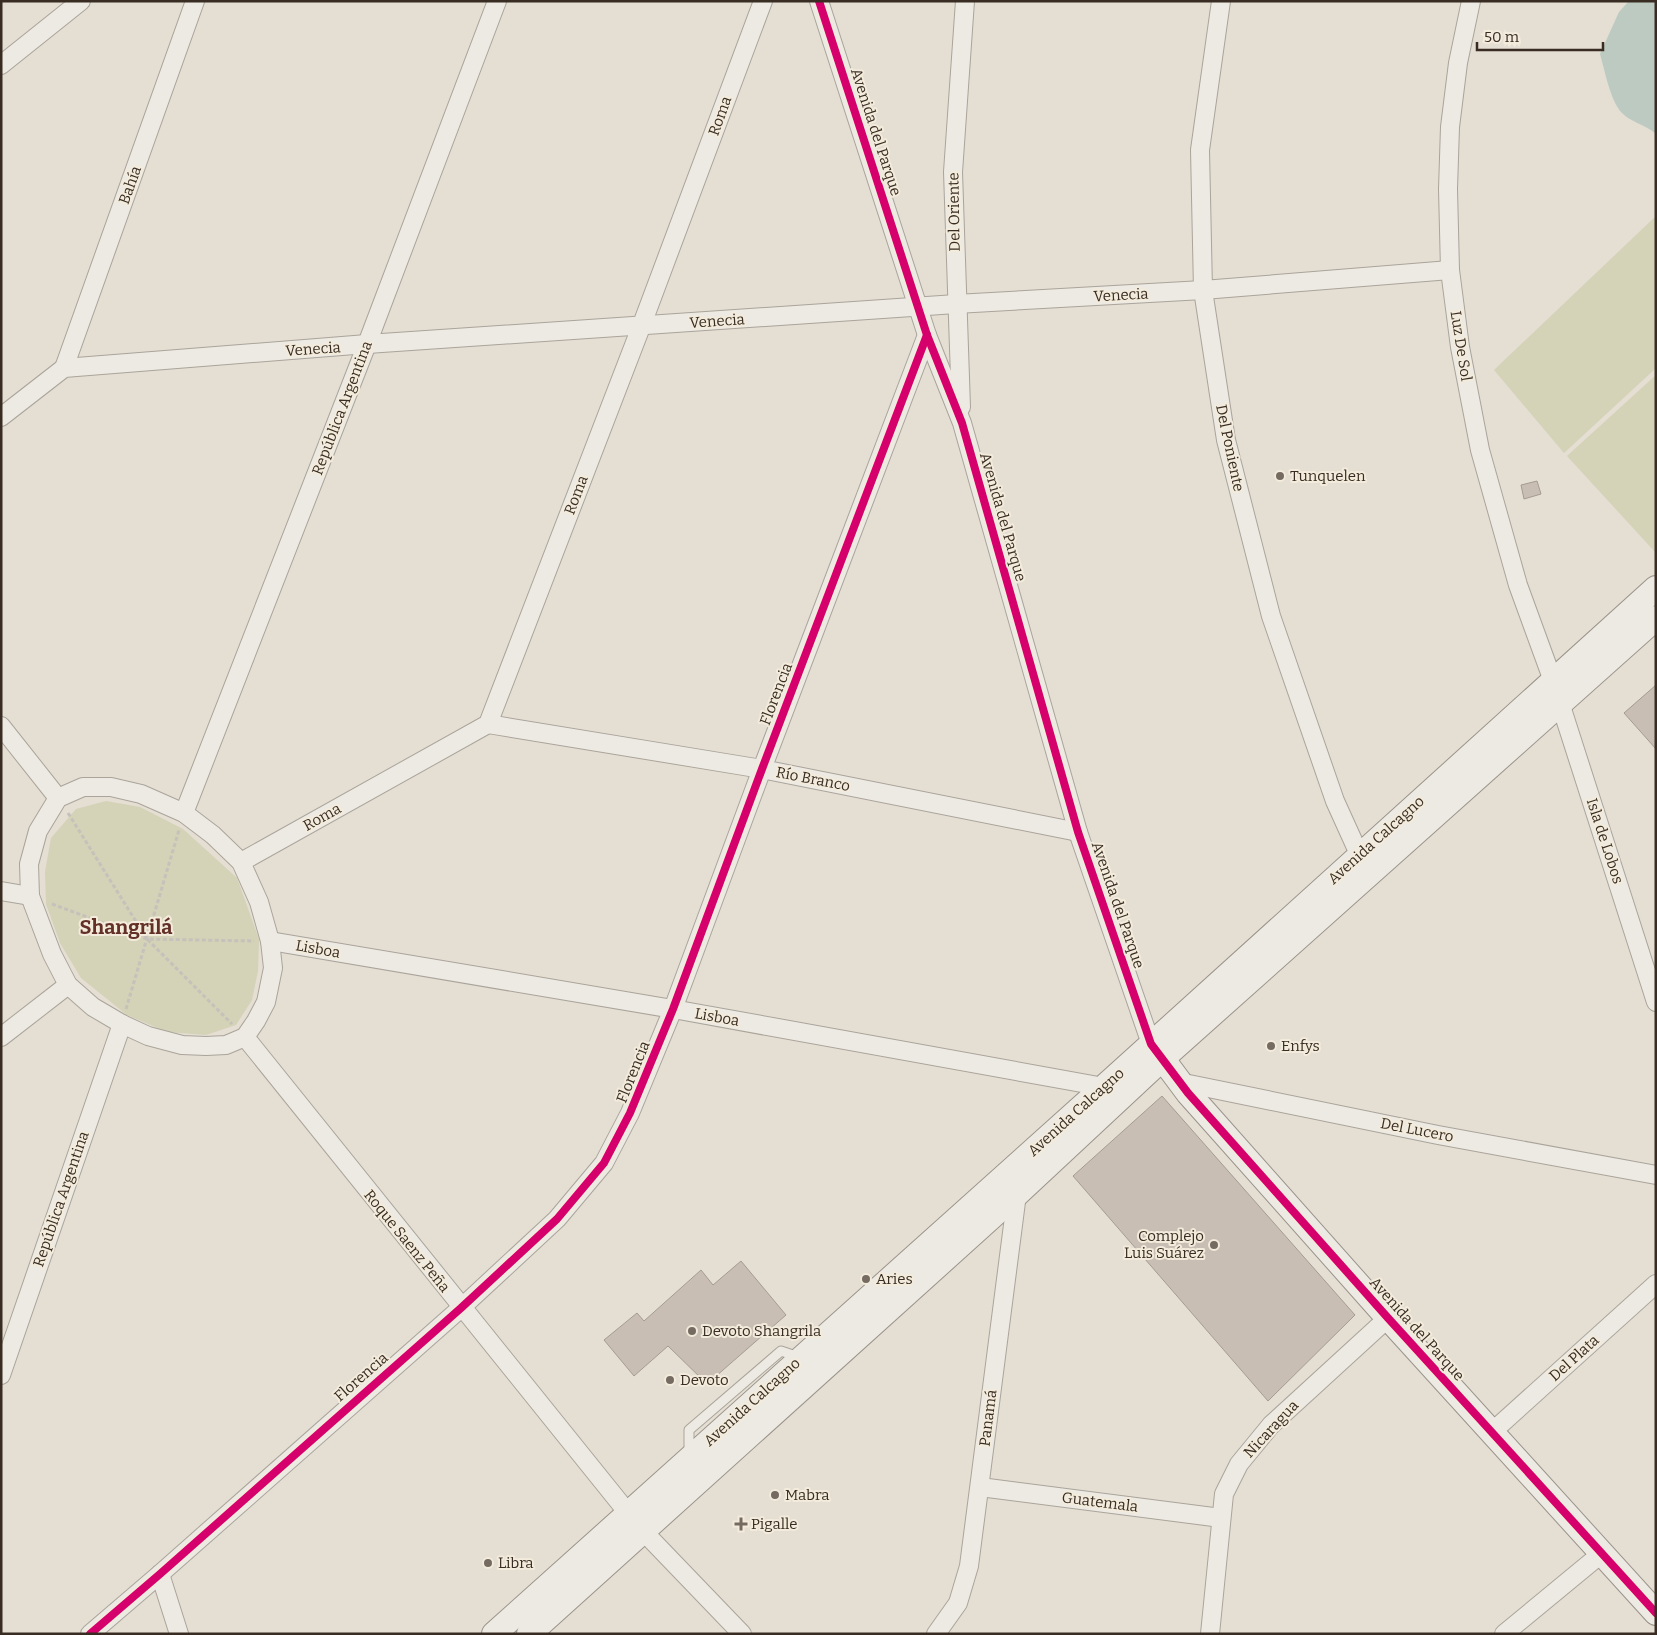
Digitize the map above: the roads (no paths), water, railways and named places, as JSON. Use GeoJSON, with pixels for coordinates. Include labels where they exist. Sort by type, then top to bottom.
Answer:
{"type":"FeatureCollection","features":[{"type":"Feature","properties":{"kind":"street"},"geometry":{"type":"LineString","coordinates":[[1,65],[81,1]]}},
{"type":"Feature","properties":{"kind":"street","name":"Bahía"},"geometry":{"type":"LineString","coordinates":[[64,368],[195,1]]}},
{"type":"Feature","properties":{"kind":"street","name":"República Argentina"},"geometry":{"type":"LineString","coordinates":[[184,813],[367,344],[496,1]]}},
{"type":"Feature","properties":{"kind":"street","name":"Roma"},"geometry":{"type":"LineString","coordinates":[[241,862],[488,724],[641,327],[763,1]]}},
{"type":"Feature","properties":{"kind":"street","name":"Avenida del Parque"},"geometry":{"type":"LineString","coordinates":[[819,1],[927,335],[962,422],[1078,832],[1157,1051],[1179,1082],[1388,1318],[1656,1613]]}},
{"type":"Feature","properties":{"kind":"street","name":"Del Oriente"},"geometry":{"type":"LineString","coordinates":[[962,422],[956,304],[953,172],[965,1]]}},
{"type":"Feature","properties":{"kind":"street","name":"Del Poniente"},"geometry":{"type":"LineString","coordinates":[[1221,1],[1200,150],[1202,290],[1226,440],[1271,616],[1334,801],[1364,865]]}},
{"type":"Feature","properties":{"kind":"street","name":"Luz De Sol"},"geometry":{"type":"LineString","coordinates":[[1471,1],[1458,63],[1450,127],[1448,189],[1450,270],[1460,347],[1480,450],[1518,586],[1553,681]]}},
{"type":"Feature","properties":{"kind":"street","name":"Venecia"},"geometry":{"type":"LineString","coordinates":[[64,368],[367,344],[641,327],[956,304],[1202,290],[1450,270]]}},
{"type":"Feature","properties":{"kind":"street","name":"Florencia"},"geometry":{"type":"LineString","coordinates":[[90,1634],[461,1308],[557,1219],[604,1163],[630,1113],[674,1009],[762,769],[927,335]]}},
{"type":"Feature","properties":{"kind":"street"},"geometry":{"type":"LineString","coordinates":[[1,417],[64,368]]}},
{"type":"Feature","properties":{"kind":"street","name":"Avenida Calcagno"},"geometry":{"type":"LineString","coordinates":[[529,1634],[635,1522],[690,1458],[808,1366],[1016,1194],[1157,1051],[1364,865],[1553,681],[1656,588]]}},
{"type":"Feature","properties":{"kind":"street","name":"Avenida Calcagno"},"geometry":{"type":"LineString","coordinates":[[1364,865],[1561,704],[1656,618]]}},
{"type":"Feature","properties":{"kind":"street","name":"Isla de Lobos"},"geometry":{"type":"LineString","coordinates":[[1553,681],[1648,949],[1656,1002]]}},
{"type":"Feature","properties":{"kind":"street","name":"Río Branco"},"geometry":{"type":"LineString","coordinates":[[488,724],[762,769],[1078,832]]}},
{"type":"Feature","properties":{"kind":"street"},"geometry":{"type":"LineString","coordinates":[[1,726],[58,798]]}},
{"type":"Feature","properties":{"kind":"street"},"geometry":{"type":"LineString","coordinates":[[111,787],[142,794],[184,813],[214,835],[241,862],[258,902],[270,941],[273,968],[266,1002],[245,1037],[226,1045],[182,1045],[148,1036],[122,1024],[93,1006],[68,984],[52,954],[30,896],[28,864],[38,831],[58,798],[83,788],[111,787]]}},
{"type":"Feature","properties":{"kind":"street"},"geometry":{"type":"LineString","coordinates":[[1,891],[30,896]]}},
{"type":"Feature","properties":{"kind":"street","name":"Lisboa"},"geometry":{"type":"LineString","coordinates":[[270,941],[674,1009],[1104,1086]]}},
{"type":"Feature","properties":{"kind":"street"},"geometry":{"type":"LineString","coordinates":[[1,1037],[68,984]]}},
{"type":"Feature","properties":{"kind":"street","name":"República Argentina"},"geometry":{"type":"LineString","coordinates":[[1,1375],[122,1024]]}},
{"type":"Feature","properties":{"kind":"street","name":"Roque Saenz Peña"},"geometry":{"type":"LineString","coordinates":[[245,1037],[635,1522],[742,1634]]}},
{"type":"Feature","properties":{"kind":"street","name":"Avenida Calcagno"},"geometry":{"type":"LineString","coordinates":[[494,1634],[635,1522],[808,1366],[1104,1086],[1157,1051]]}},
{"type":"Feature","properties":{"kind":"street","name":"Del Lucero"},"geometry":{"type":"LineString","coordinates":[[1179,1082],[1438,1135],[1656,1175]]}},
{"type":"Feature","properties":{"kind":"street","name":"Panamá"},"geometry":{"type":"LineString","coordinates":[[936,1634],[958,1603],[969,1566],[1016,1194]]}},
{"type":"Feature","properties":{"kind":"street","name":"Del Plata"},"geometry":{"type":"LineString","coordinates":[[1492,1432],[1656,1284]]}},
{"type":"Feature","properties":{"kind":"street","name":"Nicaragua"},"geometry":{"type":"LineString","coordinates":[[1210,1634],[1220,1518],[1224,1494],[1239,1464],[1271,1425],[1388,1318]]}},
{"type":"Feature","properties":{"kind":"street","name":"Guatemala"},"geometry":{"type":"LineString","coordinates":[[980,1487],[1220,1518]]}},
{"type":"Feature","properties":{"kind":"street"},"geometry":{"type":"LineString","coordinates":[[1504,1634],[1601,1554]]}},
{"type":"Feature","properties":{"kind":"street"},"geometry":{"type":"LineString","coordinates":[[160,1574],[179,1634]]}},
{"type":"Feature","properties":{"kind":"place","name":"Tunquelen"},"geometry":{"type":"Point","coordinates":[1280,476]}},
{"type":"Feature","properties":{"kind":"place","name":"Enfys"},"geometry":{"type":"Point","coordinates":[1271,1046]}},
{"type":"Feature","properties":{"kind":"place","name":"Complejo Luis Suárez"},"geometry":{"type":"Point","coordinates":[1214,1245]}},
{"type":"Feature","properties":{"kind":"place","name":"Aries"},"geometry":{"type":"Point","coordinates":[866,1279]}},
{"type":"Feature","properties":{"kind":"place","name":"Devoto Shangrila"},"geometry":{"type":"Point","coordinates":[692,1331]}},
{"type":"Feature","properties":{"kind":"place","name":"Devoto"},"geometry":{"type":"Point","coordinates":[670,1380]}},
{"type":"Feature","properties":{"kind":"place","name":"Mabra"},"geometry":{"type":"Point","coordinates":[775,1495]}},
{"type":"Feature","properties":{"kind":"place","name":"Pigalle"},"geometry":{"type":"Point","coordinates":[741,1524]}},
{"type":"Feature","properties":{"kind":"place","name":"Libra"},"geometry":{"type":"Point","coordinates":[488,1563]}},
{"type":"Feature","properties":{"kind":"district","name":"Shangrilá"},"geometry":{"type":"Point","coordinates":[126,927]}}]}
